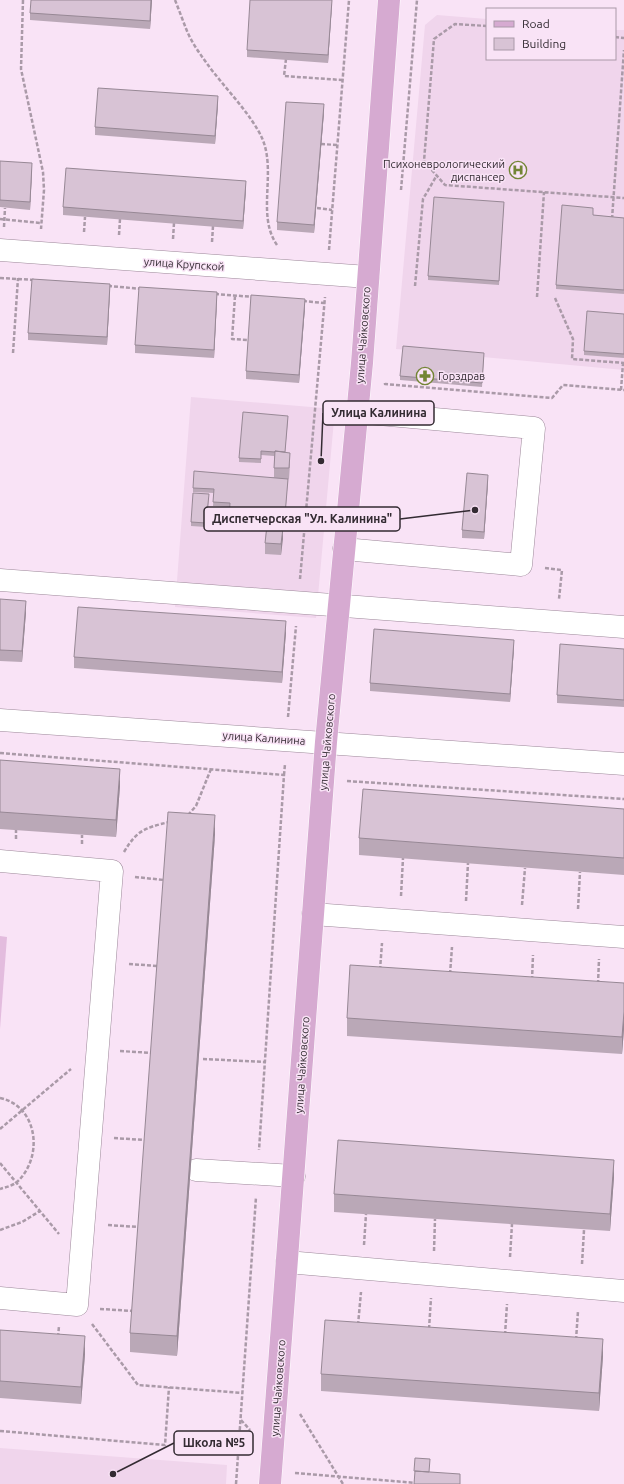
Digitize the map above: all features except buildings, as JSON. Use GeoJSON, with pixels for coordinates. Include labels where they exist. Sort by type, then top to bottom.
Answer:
{"type":"FeatureCollection","features":[{"type":"Feature","properties":{"kind":"main road","name":"улица Чайковского"},"geometry":{"type":"LineString","coordinates":[[270,1484],[326,742],[357,412],[389,0]]}},
{"type":"Feature","properties":{"kind":"street","name":"улица Крупской"},"geometry":{"type":"LineString","coordinates":[[20,252],[368,277]]}},
{"type":"Feature","properties":{"kind":"street"},"geometry":{"type":"LineString","coordinates":[[344,549],[521,565],[534,428],[357,412]]}},
{"type":"Feature","properties":{"kind":"street"},"geometry":{"type":"LineString","coordinates":[[0,580],[624,627]]}},
{"type":"Feature","properties":{"kind":"street","name":"улица Калинина"},"geometry":{"type":"LineString","coordinates":[[0,720],[624,764]]}},
{"type":"Feature","properties":{"kind":"street"},"geometry":{"type":"LineString","coordinates":[[0,861],[112,873],[78,1306],[0,1298]]}},
{"type":"Feature","properties":{"kind":"street"},"geometry":{"type":"LineString","coordinates":[[313,914],[624,937]]}},
{"type":"Feature","properties":{"kind":"street"},"geometry":{"type":"LineString","coordinates":[[196,1170],[294,1176]]}},
{"type":"Feature","properties":{"kind":"street"},"geometry":{"type":"LineString","coordinates":[[287,1262],[624,1291]]}},
{"type":"Feature","properties":{"kind":"path"},"geometry":{"type":"LineString","coordinates":[[13,353],[20,252],[42,223],[44,190],[43,172],[21,69],[23,0]]}},
{"type":"Feature","properties":{"kind":"path"},"geometry":{"type":"LineString","coordinates":[[175,0],[187,32],[197,50],[254,124],[263,139],[267,166],[268,220],[270,233],[296,272]]}},
{"type":"Feature","properties":{"kind":"path"},"geometry":{"type":"LineString","coordinates":[[236,1484],[286,740],[327,274],[349,0]]}},
{"type":"Feature","properties":{"kind":"path"},"geometry":{"type":"LineString","coordinates":[[401,194],[417,0]]}},
{"type":"Feature","properties":{"kind":"path"},"geometry":{"type":"LineString","coordinates":[[486,26],[455,24],[434,39],[424,161],[445,185],[624,198]]}},
{"type":"Feature","properties":{"kind":"path"},"geometry":{"type":"LineString","coordinates":[[611,221],[624,50]]}},
{"type":"Feature","properties":{"kind":"path"},"geometry":{"type":"LineString","coordinates":[[286,59],[284,76],[342,80]]}},
{"type":"Feature","properties":{"kind":"path"},"geometry":{"type":"LineString","coordinates":[[322,144],[337,145]]}},
{"type":"Feature","properties":{"kind":"path"},"geometry":{"type":"LineString","coordinates":[[415,286],[423,199],[437,175]]}},
{"type":"Feature","properties":{"kind":"path"},"geometry":{"type":"LineString","coordinates":[[537,297],[544,192]]}},
{"type":"Feature","properties":{"kind":"path"},"geometry":{"type":"LineString","coordinates":[[316,208],[332,210]]}},
{"type":"Feature","properties":{"kind":"path"},"geometry":{"type":"LineString","coordinates":[[0,219],[42,223]]}},
{"type":"Feature","properties":{"kind":"path"},"geometry":{"type":"LineString","coordinates":[[0,278],[40,281]]}},
{"type":"Feature","properties":{"kind":"path"},"geometry":{"type":"LineString","coordinates":[[101,286],[148,289]]}},
{"type":"Feature","properties":{"kind":"path"},"geometry":{"type":"LineString","coordinates":[[214,294],[257,298]]}},
{"type":"Feature","properties":{"kind":"path"},"geometry":{"type":"LineString","coordinates":[[235,296],[232,339],[248,340]]}},
{"type":"Feature","properties":{"kind":"path"},"geometry":{"type":"LineString","coordinates":[[385,376],[385,384],[552,398],[563,385],[622,390],[623,363],[572,359],[573,339],[555,298]]}},
{"type":"Feature","properties":{"kind":"path"},"geometry":{"type":"LineString","coordinates":[[302,301],[324,303]]}},
{"type":"Feature","properties":{"kind":"path"},"geometry":{"type":"LineString","coordinates":[[285,511],[306,512]]}},
{"type":"Feature","properties":{"kind":"path"},"geometry":{"type":"LineString","coordinates":[[521,565],[562,570],[558,604]]}},
{"type":"Feature","properties":{"kind":"path"},"geometry":{"type":"LineString","coordinates":[[0,753],[284,775]]}},
{"type":"Feature","properties":{"kind":"path"},"geometry":{"type":"LineString","coordinates":[[183,818],[196,806],[211,769]]}},
{"type":"Feature","properties":{"kind":"path"},"geometry":{"type":"LineString","coordinates":[[342,780],[624,799]]}},
{"type":"Feature","properties":{"kind":"path"},"geometry":{"type":"LineString","coordinates":[[164,880],[112,873],[129,843],[141,831],[170,822]]}},
{"type":"Feature","properties":{"kind":"path"},"geometry":{"type":"LineString","coordinates":[[380,977],[403,858]]}},
{"type":"Feature","properties":{"kind":"path"},"geometry":{"type":"LineString","coordinates":[[450,974],[468,863]]}},
{"type":"Feature","properties":{"kind":"path"},"geometry":{"type":"LineString","coordinates":[[525,868],[531,986]]}},
{"type":"Feature","properties":{"kind":"path"},"geometry":{"type":"LineString","coordinates":[[576,934],[580,872]]}},
{"type":"Feature","properties":{"kind":"path"},"geometry":{"type":"LineString","coordinates":[[598,990],[600,935]]}},
{"type":"Feature","properties":{"kind":"path"},"geometry":{"type":"LineString","coordinates":[[105,962],[158,966]]}},
{"type":"Feature","properties":{"kind":"path"},"geometry":{"type":"LineString","coordinates":[[0,1129],[98,1048],[152,1053]]}},
{"type":"Feature","properties":{"kind":"path"},"geometry":{"type":"LineString","coordinates":[[203,1059],[265,1062]]}},
{"type":"Feature","properties":{"kind":"path"},"geometry":{"type":"LineString","coordinates":[[0,1098],[16,1105],[22,1110],[33,1132],[35,1147],[30,1163],[16,1182],[0,1189]]}},
{"type":"Feature","properties":{"kind":"path"},"geometry":{"type":"LineString","coordinates":[[91,1137],[145,1140]]}},
{"type":"Feature","properties":{"kind":"path"},"geometry":{"type":"LineString","coordinates":[[0,1163],[81,1260]]}},
{"type":"Feature","properties":{"kind":"path"},"geometry":{"type":"LineString","coordinates":[[0,1230],[22,1222],[40,1211]]}},
{"type":"Feature","properties":{"kind":"path"},"geometry":{"type":"LineString","coordinates":[[84,1223],[139,1227]]}},
{"type":"Feature","properties":{"kind":"path"},"geometry":{"type":"LineString","coordinates":[[78,1306],[138,1385],[243,1393]]}},
{"type":"Feature","properties":{"kind":"path"},"geometry":{"type":"LineString","coordinates":[[78,1306],[133,1311]]}},
{"type":"Feature","properties":{"kind":"path"},"geometry":{"type":"LineString","coordinates":[[0,1431],[164,1444],[169,1387]]}},
{"type":"Feature","properties":{"kind":"path"},"geometry":{"type":"LineString","coordinates":[[297,1417],[298,1410],[343,1484]]}},
{"type":"Feature","properties":{"kind":"path"},"geometry":{"type":"LineString","coordinates":[[294,1466],[294,1473],[419,1483]]}},
{"type":"Feature","properties":{"kind":"shaded area","name":"Психоневрологический диспансер"},"geometry":{"type":"Polygon","coordinates":[[[437,15],[486,19],[486,60],[616,60],[616,30],[624,30],[624,370],[396,349],[425,25],[437,15]]]}},
{"type":"Feature","properties":{"kind":"shaded area"},"geometry":{"type":"Polygon","coordinates":[[[191,397],[335,409],[316,618],[175,607],[191,397]]]}},
{"type":"Feature","properties":{"kind":"shaded area"},"geometry":{"type":"Polygon","coordinates":[[[0,936],[7,937],[0,1029],[0,936]]]}},
{"type":"Feature","properties":{"kind":"shaded area"},"geometry":{"type":"Polygon","coordinates":[[[0,1448],[227,1465],[226,1484],[0,1484],[0,1448]]]}},
{"type":"Feature","properties":{"kind":"place","name":"Психоневрологический диспансер"},"geometry":{"type":"Point","coordinates":[518,170]}},
{"type":"Feature","properties":{"kind":"place","name":"Горздрав"},"geometry":{"type":"Point","coordinates":[425,376]}},
{"type":"Feature","properties":{"kind":"place","name":"Улица Калинина"},"geometry":{"type":"Point","coordinates":[321,461]}},
{"type":"Feature","properties":{"kind":"place","name":"Диспетчерская \"Ул. Калинина\""},"geometry":{"type":"Point","coordinates":[475,510]}},
{"type":"Feature","properties":{"kind":"place","name":"Школа №5"},"geometry":{"type":"Point","coordinates":[113,1474]}}]}
